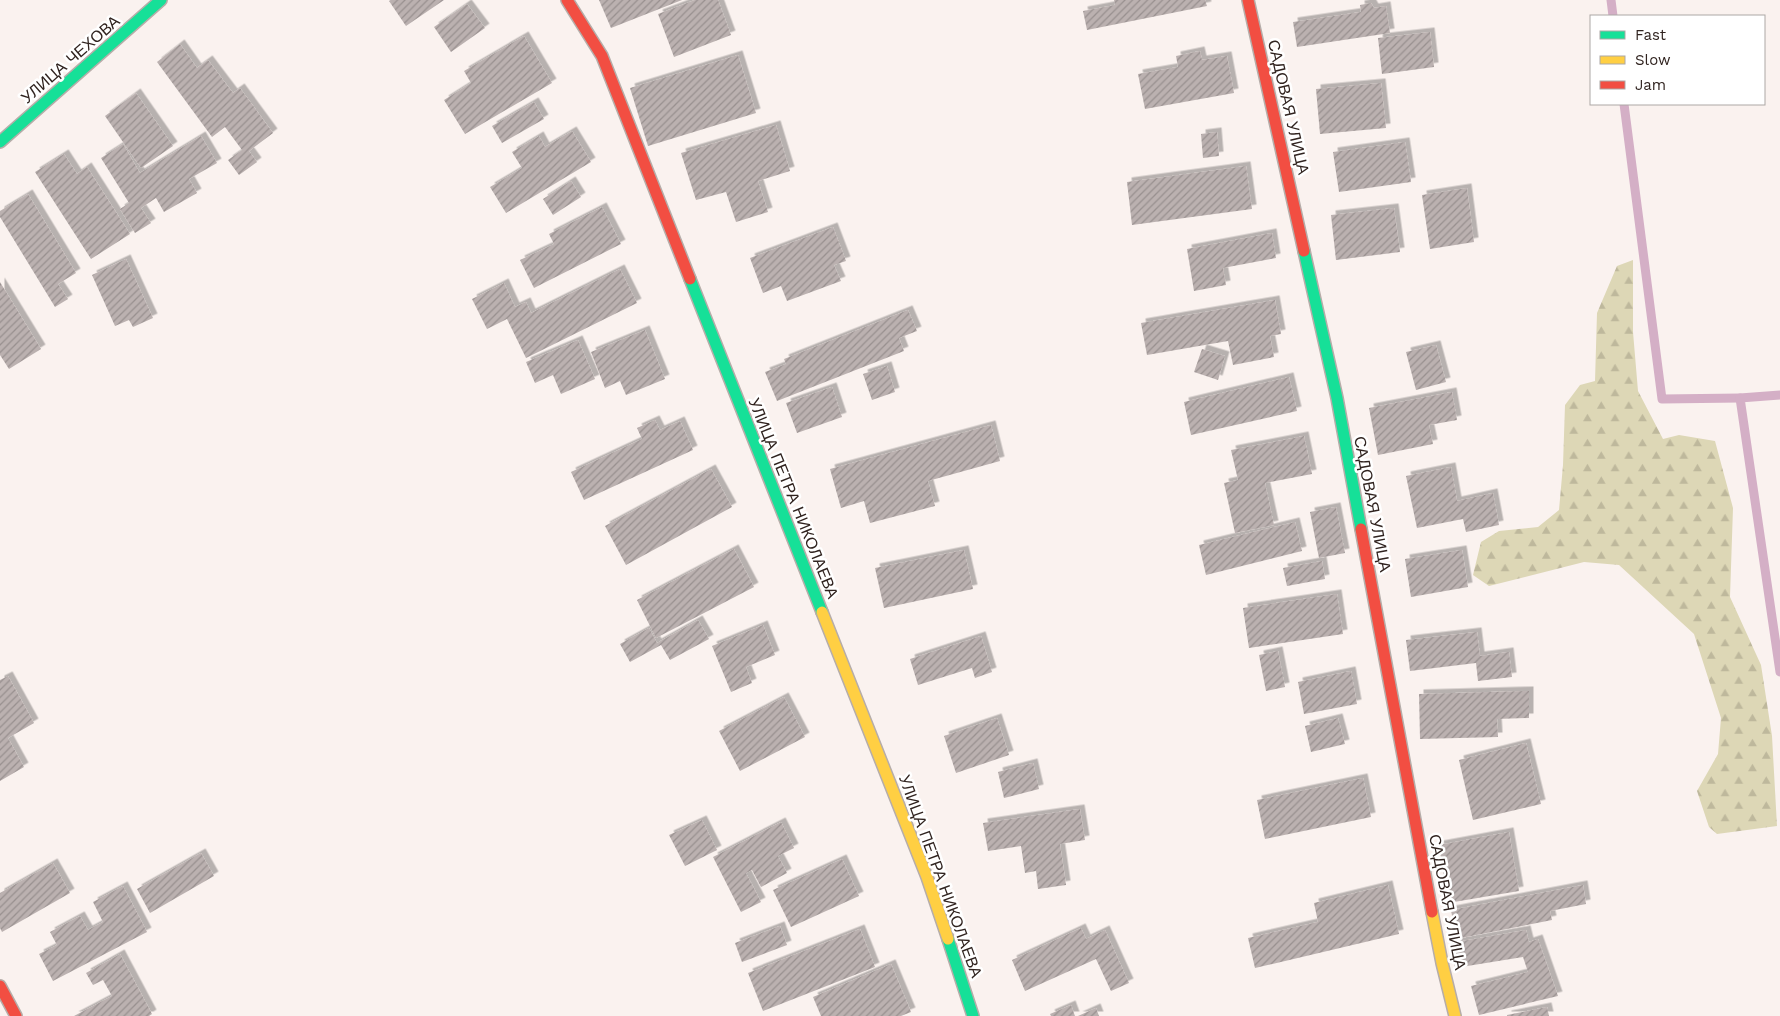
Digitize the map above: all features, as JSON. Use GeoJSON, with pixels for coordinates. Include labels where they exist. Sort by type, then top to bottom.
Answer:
{"type":"FeatureCollection","features":[{"type":"Feature","properties":{"kind":"street","name":"УЛИЦА ЧЕХОВА"},"geometry":{"type":"LineString","coordinates":[[0,142],[161,0]]}},
{"type":"Feature","properties":{"kind":"street","name":"УЛИЦА ПЕТРА НИКОЛАЕВА"},"geometry":{"type":"LineString","coordinates":[[567,0],[602,56],[927,877],[973,1016]]}},
{"type":"Feature","properties":{"kind":"street","name":"САДОВАЯ УЛИЦА"},"geometry":{"type":"LineString","coordinates":[[1248,0],[1337,398],[1440,953],[1455,1016]]}},
{"type":"Feature","properties":{"kind":"street"},"geometry":{"type":"LineString","coordinates":[[0,986],[16,1016]]}},
{"type":"Feature","properties":{"kind":"green space"},"geometry":{"type":"Polygon","coordinates":[[[1633,260],[1633,332],[1638,391],[1663,439],[1679,435],[1715,441],[1733,508],[1730,597],[1761,665],[1772,736],[1777,826],[1717,834],[1709,827],[1697,791],[1718,754],[1721,718],[1694,634],[1619,565],[1584,562],[1489,586],[1473,575],[1481,542],[1499,531],[1538,527],[1559,510],[1565,405],[1580,385],[1595,381],[1597,313],[1617,266],[1633,260]]]}},
{"type":"Feature","properties":{"kind":"building"},"geometry":{"type":"Polygon","coordinates":[[[444,0],[406,26],[389,1],[444,0]]]}},
{"type":"Feature","properties":{"kind":"building"},"geometry":{"type":"Polygon","coordinates":[[[599,0],[682,0],[611,28],[599,0]]]}},
{"type":"Feature","properties":{"kind":"building"},"geometry":{"type":"Polygon","coordinates":[[[695,0],[718,0],[731,35],[674,57],[658,14],[695,0]]]}},
{"type":"Feature","properties":{"kind":"building"},"geometry":{"type":"Polygon","coordinates":[[[1114,0],[1205,0],[1207,6],[1087,30],[1083,11],[1115,5],[1114,0]]]}},
{"type":"Feature","properties":{"kind":"building"},"geometry":{"type":"Polygon","coordinates":[[[1371,3],[1374,8],[1386,6],[1390,33],[1297,47],[1293,22],[1361,12],[1360,5],[1371,3]]]}},
{"type":"Feature","properties":{"kind":"building"},"geometry":{"type":"Polygon","coordinates":[[[467,4],[485,28],[451,52],[434,27],[467,4]]]}},
{"type":"Feature","properties":{"kind":"building"},"geometry":{"type":"Polygon","coordinates":[[[1430,32],[1434,67],[1382,74],[1378,38],[1430,32]]]}},
{"type":"Feature","properties":{"kind":"building"},"geometry":{"type":"Polygon","coordinates":[[[524,36],[552,83],[465,134],[444,100],[471,83],[464,71],[524,36]]]}},
{"type":"Feature","properties":{"kind":"building"},"geometry":{"type":"Polygon","coordinates":[[[180,44],[197,68],[208,60],[233,93],[240,88],[273,133],[249,151],[257,162],[239,175],[228,160],[242,150],[225,127],[212,137],[157,62],[180,44]]]}},
{"type":"Feature","properties":{"kind":"building"},"geometry":{"type":"Polygon","coordinates":[[[1200,51],[1202,60],[1227,56],[1234,93],[1145,109],[1138,74],[1178,67],[1176,56],[1200,51]]]}},
{"type":"Feature","properties":{"kind":"building"},"geometry":{"type":"Polygon","coordinates":[[[738,55],[756,113],[648,146],[630,88],[738,55]]]}},
{"type":"Feature","properties":{"kind":"building"},"geometry":{"type":"Polygon","coordinates":[[[1381,83],[1386,128],[1320,134],[1316,89],[1381,83]]]}},
{"type":"Feature","properties":{"kind":"building"},"geometry":{"type":"Polygon","coordinates":[[[136,93],[173,146],[141,168],[105,116],[136,93]]]}},
{"type":"Feature","properties":{"kind":"building"},"geometry":{"type":"Polygon","coordinates":[[[534,102],[544,119],[502,143],[492,126],[534,102]]]}},
{"type":"Feature","properties":{"kind":"building"},"geometry":{"type":"Polygon","coordinates":[[[776,125],[790,171],[758,181],[768,212],[736,222],[726,192],[696,200],[681,153],[776,125]]]}},
{"type":"Feature","properties":{"kind":"building"},"geometry":{"type":"Polygon","coordinates":[[[572,131],[591,162],[506,213],[490,187],[522,168],[512,152],[539,136],[545,147],[572,131]]]}},
{"type":"Feature","properties":{"kind":"building"},"geometry":{"type":"Polygon","coordinates":[[[1217,132],[1219,156],[1203,158],[1201,134],[1217,132]]]}},
{"type":"Feature","properties":{"kind":"building"},"geometry":{"type":"Polygon","coordinates":[[[201,136],[217,163],[189,179],[197,193],[164,212],[156,198],[141,208],[151,223],[135,233],[120,209],[129,203],[101,158],[123,144],[140,173],[201,136]]]}},
{"type":"Feature","properties":{"kind":"building"},"geometry":{"type":"Polygon","coordinates":[[[1405,142],[1411,182],[1339,192],[1333,152],[1405,142]]]}},
{"type":"Feature","properties":{"kind":"building"},"geometry":{"type":"Polygon","coordinates":[[[64,154],[77,174],[87,167],[130,234],[91,259],[35,172],[64,154]]]}},
{"type":"Feature","properties":{"kind":"building"},"geometry":{"type":"Polygon","coordinates":[[[1246,166],[1252,209],[1132,225],[1127,182],[1246,166]]]}},
{"type":"Feature","properties":{"kind":"building"},"geometry":{"type":"Polygon","coordinates":[[[571,181],[581,197],[553,215],[543,199],[571,181]]]}},
{"type":"Feature","properties":{"kind":"building"},"geometry":{"type":"Polygon","coordinates":[[[1467,188],[1474,242],[1430,249],[1422,195],[1467,188]]]}},
{"type":"Feature","properties":{"kind":"building"},"geometry":{"type":"Polygon","coordinates":[[[28,194],[76,273],[58,284],[68,299],[55,307],[0,217],[0,211],[28,194]]]}},
{"type":"Feature","properties":{"kind":"building"},"geometry":{"type":"Polygon","coordinates":[[[602,207],[621,244],[534,288],[520,260],[554,244],[549,234],[602,207]]]}},
{"type":"Feature","properties":{"kind":"building"},"geometry":{"type":"Polygon","coordinates":[[[1394,208],[1400,252],[1336,260],[1331,215],[1394,208]]]}},
{"type":"Feature","properties":{"kind":"building"},"geometry":{"type":"Polygon","coordinates":[[[833,227],[846,261],[834,265],[841,281],[787,301],[781,286],[763,293],[750,258],[833,227]]]}},
{"type":"Feature","properties":{"kind":"building"},"geometry":{"type":"Polygon","coordinates":[[[1272,233],[1276,258],[1223,268],[1226,285],[1194,291],[1187,249],[1272,233]]]}},
{"type":"Feature","properties":{"kind":"building"},"geometry":{"type":"Polygon","coordinates":[[[126,259],[153,318],[133,327],[129,320],[115,326],[92,275],[126,259]]]}},
{"type":"Feature","properties":{"kind":"building"},"geometry":{"type":"Polygon","coordinates":[[[620,269],[637,303],[526,358],[507,319],[487,329],[472,299],[504,283],[515,307],[526,302],[531,313],[620,269]]]}},
{"type":"Feature","properties":{"kind":"building"},"geometry":{"type":"Polygon","coordinates":[[[0,282],[41,349],[9,369],[0,355],[0,282]]]}},
{"type":"Feature","properties":{"kind":"building"},"geometry":{"type":"Polygon","coordinates":[[[1275,300],[1281,334],[1270,336],[1274,357],[1233,365],[1228,341],[1147,355],[1141,323],[1275,300]]]}},
{"type":"Feature","properties":{"kind":"building"},"geometry":{"type":"Polygon","coordinates":[[[908,310],[917,331],[899,338],[904,351],[777,401],[765,372],[786,364],[784,359],[908,310]]]}},
{"type":"Feature","properties":{"kind":"building"},"geometry":{"type":"Polygon","coordinates":[[[645,330],[665,379],[626,395],[620,381],[605,388],[591,352],[645,330]]]}},
{"type":"Feature","properties":{"kind":"building"},"geometry":{"type":"Polygon","coordinates":[[[578,340],[595,379],[561,394],[553,375],[535,383],[526,362],[578,340]]]}},
{"type":"Feature","properties":{"kind":"building"},"geometry":{"type":"Polygon","coordinates":[[[1436,345],[1446,382],[1416,390],[1406,352],[1436,345]]]}},
{"type":"Feature","properties":{"kind":"building"},"geometry":{"type":"Polygon","coordinates":[[[1202,349],[1225,356],[1218,380],[1194,372],[1202,349]]]}},
{"type":"Feature","properties":{"kind":"building"},"geometry":{"type":"Polygon","coordinates":[[[887,366],[895,392],[872,400],[863,374],[887,366]]]}},
{"type":"Feature","properties":{"kind":"building"},"geometry":{"type":"Polygon","coordinates":[[[1289,377],[1297,411],[1191,435],[1184,402],[1289,377]]]}},
{"type":"Feature","properties":{"kind":"building"},"geometry":{"type":"Polygon","coordinates":[[[832,387],[842,417],[797,433],[786,403],[832,387]]]}},
{"type":"Feature","properties":{"kind":"building"},"geometry":{"type":"Polygon","coordinates":[[[1452,392],[1457,420],[1429,425],[1433,444],[1378,455],[1369,408],[1452,392]]]}},
{"type":"Feature","properties":{"kind":"building"},"geometry":{"type":"Polygon","coordinates":[[[655,420],[660,430],[680,421],[693,450],[584,500],[571,472],[642,439],[637,428],[655,420]]]}},
{"type":"Feature","properties":{"kind":"building"},"geometry":{"type":"Polygon","coordinates":[[[991,425],[1000,461],[928,481],[935,506],[870,523],[864,501],[841,508],[830,469],[991,425]]]}},
{"type":"Feature","properties":{"kind":"building"},"geometry":{"type":"Polygon","coordinates":[[[1304,436],[1312,474],[1265,483],[1274,525],[1235,533],[1224,483],[1238,480],[1231,450],[1304,436]]]}},
{"type":"Feature","properties":{"kind":"building"},"geometry":{"type":"Polygon","coordinates":[[[1451,467],[1457,501],[1493,493],[1499,525],[1466,532],[1463,519],[1417,528],[1406,476],[1451,467]]]}},
{"type":"Feature","properties":{"kind":"building"},"geometry":{"type":"Polygon","coordinates":[[[711,469],[732,507],[626,565],[605,526],[711,469]]]}},
{"type":"Feature","properties":{"kind":"building"},"geometry":{"type":"Polygon","coordinates":[[[1336,507],[1345,553],[1319,558],[1310,512],[1336,507]]]}},
{"type":"Feature","properties":{"kind":"building"},"geometry":{"type":"Polygon","coordinates":[[[1295,522],[1302,551],[1206,575],[1199,545],[1295,522]]]}},
{"type":"Feature","properties":{"kind":"building"},"geometry":{"type":"Polygon","coordinates":[[[734,549],[754,587],[656,638],[637,600],[734,549]]]}},
{"type":"Feature","properties":{"kind":"building"},"geometry":{"type":"Polygon","coordinates":[[[964,550],[973,589],[884,608],[875,568],[964,550]]]}},
{"type":"Feature","properties":{"kind":"building"},"geometry":{"type":"Polygon","coordinates":[[[1462,550],[1468,587],[1411,597],[1405,559],[1462,550]]]}},
{"type":"Feature","properties":{"kind":"building"},"geometry":{"type":"Polygon","coordinates":[[[1322,561],[1325,579],[1287,586],[1283,568],[1322,561]]]}},
{"type":"Feature","properties":{"kind":"building"},"geometry":{"type":"Polygon","coordinates":[[[1337,594],[1343,634],[1249,648],[1243,608],[1337,594]]]}},
{"type":"Feature","properties":{"kind":"building"},"geometry":{"type":"Polygon","coordinates":[[[698,620],[709,639],[670,660],[661,645],[630,662],[620,644],[649,628],[657,643],[698,620]]]}},
{"type":"Feature","properties":{"kind":"building"},"geometry":{"type":"Polygon","coordinates":[[[763,625],[775,655],[746,667],[752,683],[731,692],[712,646],[763,625]]]}},
{"type":"Feature","properties":{"kind":"building"},"geometry":{"type":"Polygon","coordinates":[[[1477,632],[1480,656],[1509,652],[1512,677],[1478,681],[1476,663],[1410,671],[1406,640],[1477,632]]]}},
{"type":"Feature","properties":{"kind":"building"},"geometry":{"type":"Polygon","coordinates":[[[981,636],[992,672],[975,678],[972,668],[918,685],[910,659],[981,636]]]}},
{"type":"Feature","properties":{"kind":"building"},"geometry":{"type":"Polygon","coordinates":[[[1278,651],[1285,687],[1266,691],[1259,655],[1278,651]]]}},
{"type":"Feature","properties":{"kind":"building"},"geometry":{"type":"Polygon","coordinates":[[[1351,671],[1357,704],[1304,714],[1298,682],[1351,671]]]}},
{"type":"Feature","properties":{"kind":"building"},"geometry":{"type":"Polygon","coordinates":[[[8,676],[34,723],[8,738],[24,767],[0,781],[0,680],[8,676]]]}},
{"type":"Feature","properties":{"kind":"building"},"geometry":{"type":"Polygon","coordinates":[[[1529,691],[1529,718],[1497,719],[1498,737],[1420,739],[1419,694],[1529,691]]]}},
{"type":"Feature","properties":{"kind":"building"},"geometry":{"type":"Polygon","coordinates":[[[784,697],[805,737],[740,771],[719,731],[784,697]]]}},
{"type":"Feature","properties":{"kind":"building"},"geometry":{"type":"Polygon","coordinates":[[[997,718],[1009,755],[956,773],[944,736],[997,718]]]}},
{"type":"Feature","properties":{"kind":"building"},"geometry":{"type":"Polygon","coordinates":[[[1338,718],[1345,744],[1311,752],[1305,726],[1338,718]]]}},
{"type":"Feature","properties":{"kind":"building"},"geometry":{"type":"Polygon","coordinates":[[[1526,743],[1541,804],[1473,820],[1459,760],[1526,743]]]}},
{"type":"Feature","properties":{"kind":"building"},"geometry":{"type":"Polygon","coordinates":[[[1033,763],[1039,789],[1004,798],[998,772],[1033,763]]]}},
{"type":"Feature","properties":{"kind":"building"},"geometry":{"type":"Polygon","coordinates":[[[1363,778],[1371,817],[1265,839],[1257,800],[1363,778]]]}},
{"type":"Feature","properties":{"kind":"building"},"geometry":{"type":"Polygon","coordinates":[[[1080,809],[1085,840],[1060,844],[1066,885],[1038,889],[1036,871],[1025,873],[1021,846],[988,851],[983,823],[1080,809]]]}},
{"type":"Feature","properties":{"kind":"building"},"geometry":{"type":"Polygon","coordinates":[[[702,820],[717,850],[685,866],[669,835],[702,820]]]}},
{"type":"Feature","properties":{"kind":"building"},"geometry":{"type":"Polygon","coordinates":[[[781,822],[794,848],[778,856],[787,873],[761,887],[752,870],[746,873],[761,902],[741,912],[713,857],[781,822]]]}},
{"type":"Feature","properties":{"kind":"building"},"geometry":{"type":"Polygon","coordinates":[[[1509,832],[1519,891],[1448,903],[1439,845],[1509,832]]]}},
{"type":"Feature","properties":{"kind":"building"},"geometry":{"type":"Polygon","coordinates":[[[201,853],[214,876],[150,913],[137,889],[201,853]]]}},
{"type":"Feature","properties":{"kind":"building"},"geometry":{"type":"Polygon","coordinates":[[[842,859],[859,896],[791,927],[773,890],[842,859]]]}},
{"type":"Feature","properties":{"kind":"building"},"geometry":{"type":"Polygon","coordinates":[[[53,863],[70,893],[2,932],[0,928],[0,893],[53,863]]]}},
{"type":"Feature","properties":{"kind":"building"},"geometry":{"type":"Polygon","coordinates":[[[1388,885],[1399,934],[1255,968],[1248,938],[1318,922],[1314,903],[1388,885]]]}},
{"type":"Feature","properties":{"kind":"building"},"geometry":{"type":"Polygon","coordinates":[[[1583,885],[1586,904],[1550,911],[1552,920],[1456,939],[1451,910],[1583,885]]]}},
{"type":"Feature","properties":{"kind":"building"},"geometry":{"type":"Polygon","coordinates":[[[123,886],[147,932],[53,981],[39,954],[57,945],[50,932],[80,916],[88,930],[103,922],[93,902],[123,886]]]}},
{"type":"Feature","properties":{"kind":"building"},"geometry":{"type":"Polygon","coordinates":[[[780,926],[787,945],[742,962],[735,943],[780,926]]]}},
{"type":"Feature","properties":{"kind":"building"},"geometry":{"type":"Polygon","coordinates":[[[1081,928],[1086,939],[1105,930],[1129,983],[1111,991],[1096,959],[1025,991],[1012,960],[1081,928]]]}},
{"type":"Feature","properties":{"kind":"building"},"geometry":{"type":"Polygon","coordinates":[[[860,929],[875,967],[763,1011],[748,973],[860,929]]]}},
{"type":"Feature","properties":{"kind":"building"},"geometry":{"type":"Polygon","coordinates":[[[1526,930],[1529,942],[1538,939],[1558,996],[1479,1015],[1471,986],[1528,972],[1523,957],[1455,968],[1451,943],[1526,930]]]}},
{"type":"Feature","properties":{"kind":"building"},"geometry":{"type":"Polygon","coordinates":[[[120,954],[152,1014],[149,1016],[74,1016],[112,996],[103,980],[93,985],[86,973],[120,954]]]}},
{"type":"Feature","properties":{"kind":"building"},"geometry":{"type":"Polygon","coordinates":[[[891,964],[911,1012],[901,1016],[821,1016],[813,997],[891,964]]]}},
{"type":"Feature","properties":{"kind":"building"},"geometry":{"type":"Polygon","coordinates":[[[1071,1005],[1075,1016],[1051,1016],[1050,1014],[1071,1005]]]}},
{"type":"Feature","properties":{"kind":"building"},"geometry":{"type":"Polygon","coordinates":[[[1547,1007],[1549,1016],[1507,1016],[1507,1015],[1547,1007]]]}},
{"type":"Feature","properties":{"kind":"building"},"geometry":{"type":"Polygon","coordinates":[[[1096,1008],[1099,1016],[1078,1016],[1096,1008]]]}},
{"type":"Feature","properties":{"kind":"waterway"},"geometry":{"type":"LineString","coordinates":[[1611,0],[1613,15]]}},
{"type":"Feature","properties":{"kind":"waterway"},"geometry":{"type":"LineString","coordinates":[[1624,105],[1662,399],[1740,398]]}},
{"type":"Feature","properties":{"kind":"waterway"},"geometry":{"type":"LineString","coordinates":[[1780,395],[1740,398],[1780,672]]}},
{"type":"Feature","properties":{"kind":"traffic: fast"},"geometry":{"type":"LineString","coordinates":[[0,142],[161,0]]}},
{"type":"Feature","properties":{"kind":"traffic: fast"},"geometry":{"type":"LineString","coordinates":[[1304,251],[1337,398],[1361,529]]}},
{"type":"Feature","properties":{"kind":"traffic: fast"},"geometry":{"type":"LineString","coordinates":[[690,279],[822,612]]}},
{"type":"Feature","properties":{"kind":"traffic: fast"},"geometry":{"type":"LineString","coordinates":[[948,939],[973,1016]]}},
{"type":"Feature","properties":{"kind":"traffic: slow"},"geometry":{"type":"LineString","coordinates":[[822,612],[927,877],[948,939]]}},
{"type":"Feature","properties":{"kind":"traffic: slow"},"geometry":{"type":"LineString","coordinates":[[1432,912],[1455,1016]]}},
{"type":"Feature","properties":{"kind":"traffic: jam"},"geometry":{"type":"LineString","coordinates":[[567,0],[602,56],[690,279]]}},
{"type":"Feature","properties":{"kind":"traffic: jam"},"geometry":{"type":"LineString","coordinates":[[1248,0],[1304,251]]}},
{"type":"Feature","properties":{"kind":"traffic: jam"},"geometry":{"type":"LineString","coordinates":[[1361,529],[1432,912]]}},
{"type":"Feature","properties":{"kind":"traffic: jam"},"geometry":{"type":"LineString","coordinates":[[0,986],[16,1016]]}}]}
